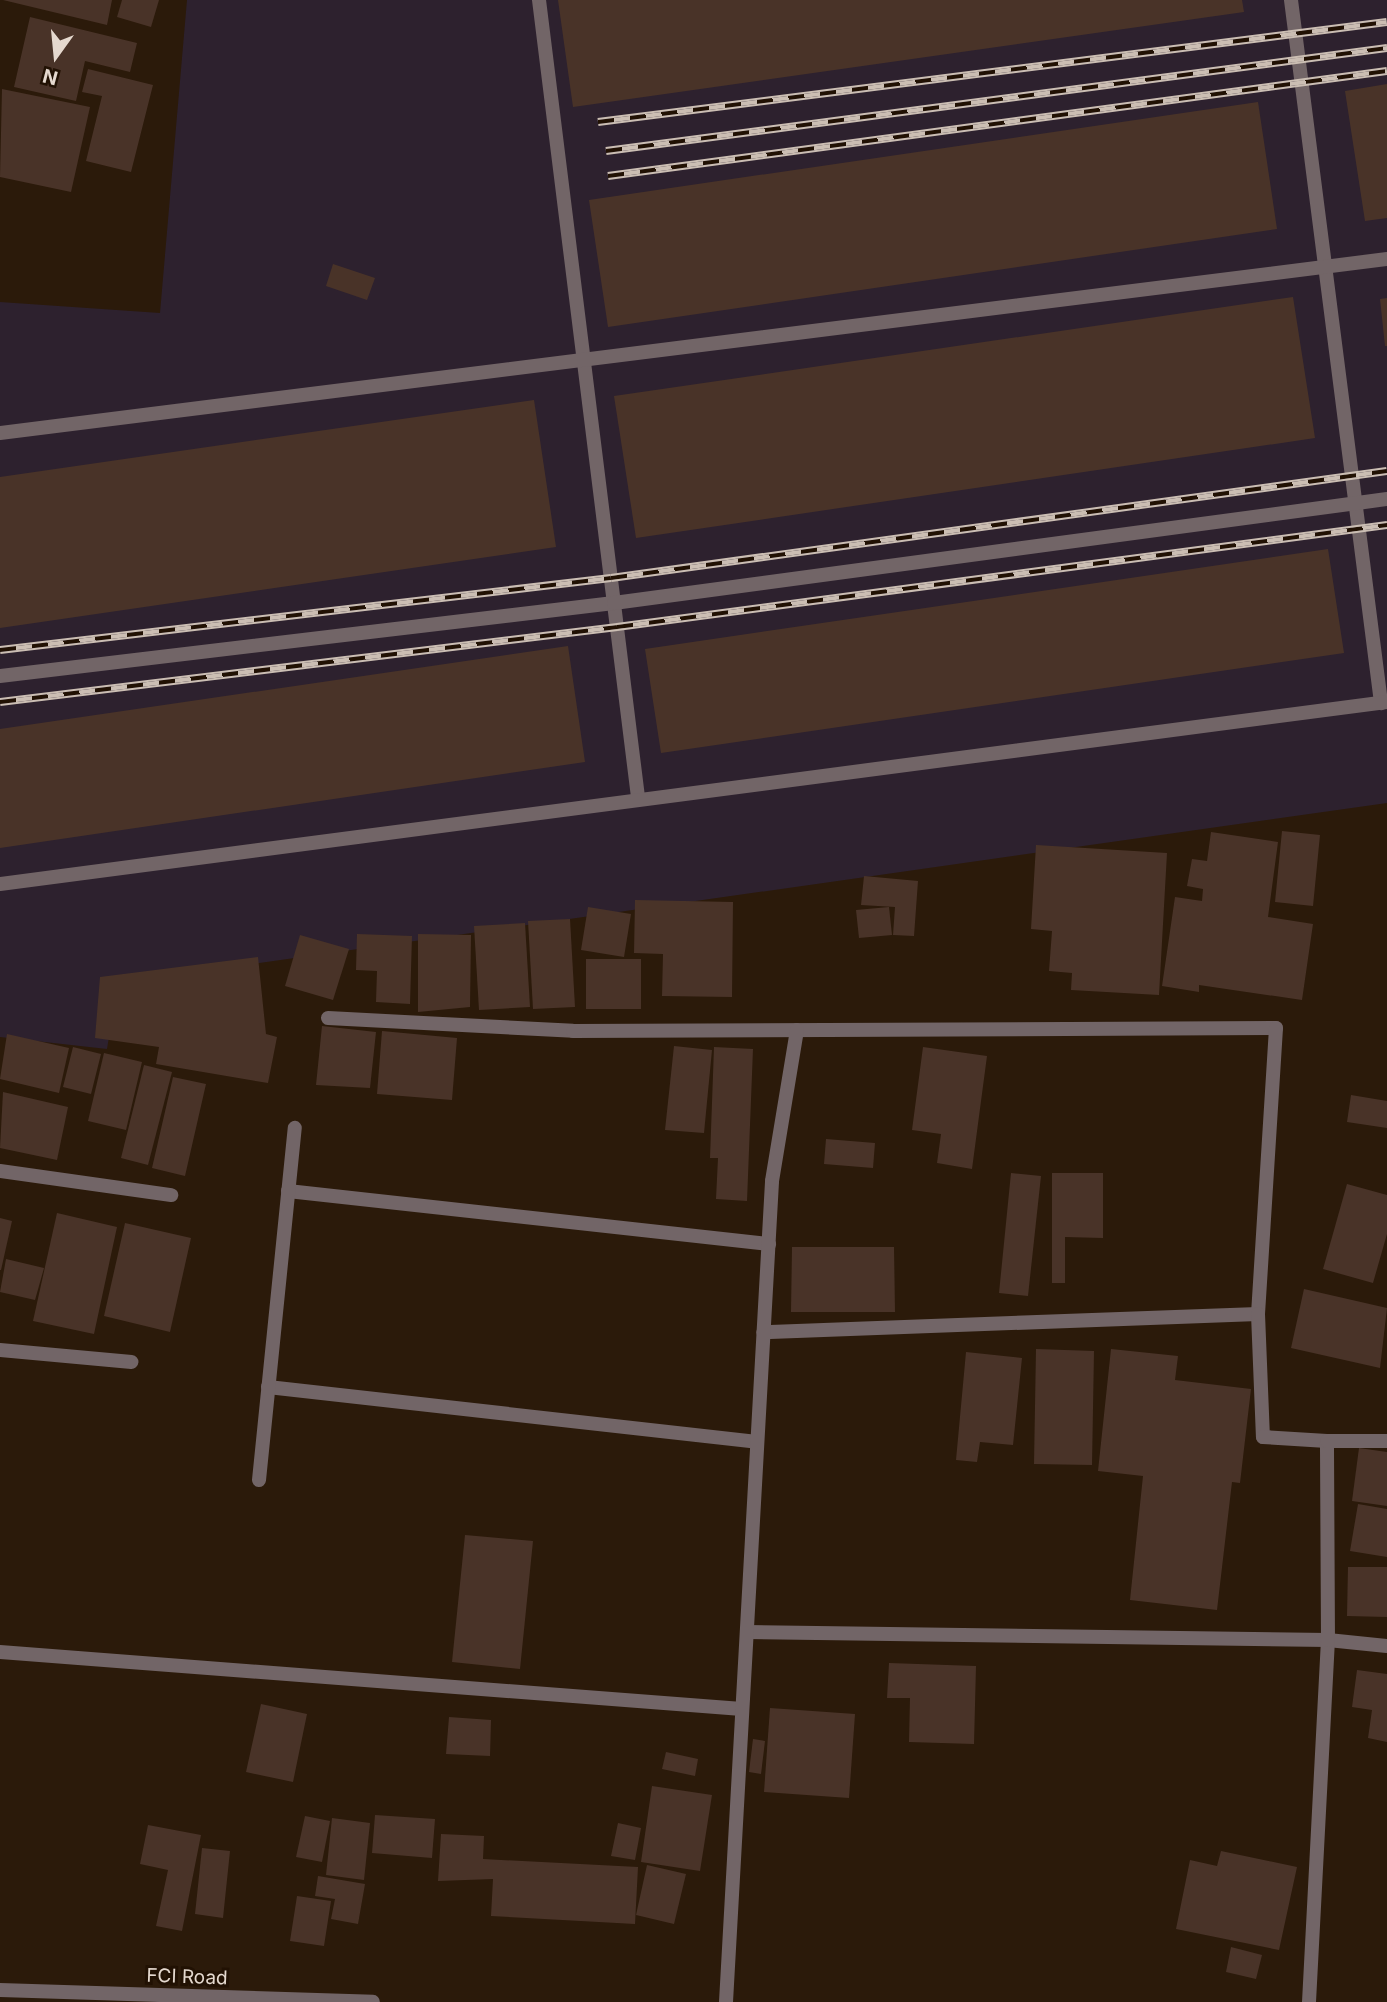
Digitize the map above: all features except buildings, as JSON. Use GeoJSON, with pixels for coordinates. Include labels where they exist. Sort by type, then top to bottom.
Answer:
{"type":"FeatureCollection","features":[{"type":"Feature","properties":{"kind":"street"},"geometry":{"type":"LineString","coordinates":[[539,0],[638,797]]}},
{"type":"Feature","properties":{"kind":"street"},"geometry":{"type":"LineString","coordinates":[[0,884],[638,797],[1384,702],[1354,503],[1291,0]]}},
{"type":"Feature","properties":{"kind":"street"},"geometry":{"type":"LineString","coordinates":[[0,433],[1387,259]]}},
{"type":"Feature","properties":{"kind":"street"},"geometry":{"type":"LineString","coordinates":[[0,676],[614,603],[1387,499]]}},
{"type":"Feature","properties":{"kind":"street"},"geometry":{"type":"LineString","coordinates":[[328,1018],[573,1031],[1276,1028],[1258,1314],[1263,1437],[1387,1441]]}},
{"type":"Feature","properties":{"kind":"street"},"geometry":{"type":"LineString","coordinates":[[726,2002],[772,1181],[797,1030]]}},
{"type":"Feature","properties":{"kind":"street"},"geometry":{"type":"LineString","coordinates":[[259,1480],[295,1128]]}},
{"type":"Feature","properties":{"kind":"street"},"geometry":{"type":"LineString","coordinates":[[0,1171],[171,1195]]}},
{"type":"Feature","properties":{"kind":"street"},"geometry":{"type":"LineString","coordinates":[[288,1191],[769,1244]]}},
{"type":"Feature","properties":{"kind":"street"},"geometry":{"type":"LineString","coordinates":[[763,1332],[1258,1314]]}},
{"type":"Feature","properties":{"kind":"street"},"geometry":{"type":"LineString","coordinates":[[0,1350],[131,1362]]}},
{"type":"Feature","properties":{"kind":"street"},"geometry":{"type":"LineString","coordinates":[[268,1387],[757,1442]]}},
{"type":"Feature","properties":{"kind":"street"},"geometry":{"type":"LineString","coordinates":[[1309,2002],[1328,1640],[1327,1441]]}},
{"type":"Feature","properties":{"kind":"street"},"geometry":{"type":"LineString","coordinates":[[747,1632],[1328,1640],[1387,1646]]}},
{"type":"Feature","properties":{"kind":"street"},"geometry":{"type":"LineString","coordinates":[[0,1652],[742,1709]]}},
{"type":"Feature","properties":{"kind":"street","name":"FCI Road"},"geometry":{"type":"LineString","coordinates":[[0,1990],[373,2002]]}},
{"type":"Feature","properties":{"kind":"shaded area"},"geometry":{"type":"Polygon","coordinates":[[[187,0],[1387,0],[1387,803],[118,983],[107,1049],[0,1037],[0,302],[160,313],[187,0]]]}},
{"type":"Feature","properties":{"kind":"railway"},"geometry":{"type":"LineString","coordinates":[[598,122],[1387,22]]}},
{"type":"Feature","properties":{"kind":"railway"},"geometry":{"type":"LineString","coordinates":[[606,151],[1387,48]]}},
{"type":"Feature","properties":{"kind":"railway"},"geometry":{"type":"LineString","coordinates":[[608,176],[1387,71]]}},
{"type":"Feature","properties":{"kind":"railway"},"geometry":{"type":"LineString","coordinates":[[0,650],[611,578],[1387,471]]}},
{"type":"Feature","properties":{"kind":"railway"},"geometry":{"type":"LineString","coordinates":[[0,702],[617,627],[1387,525]]}}]}
